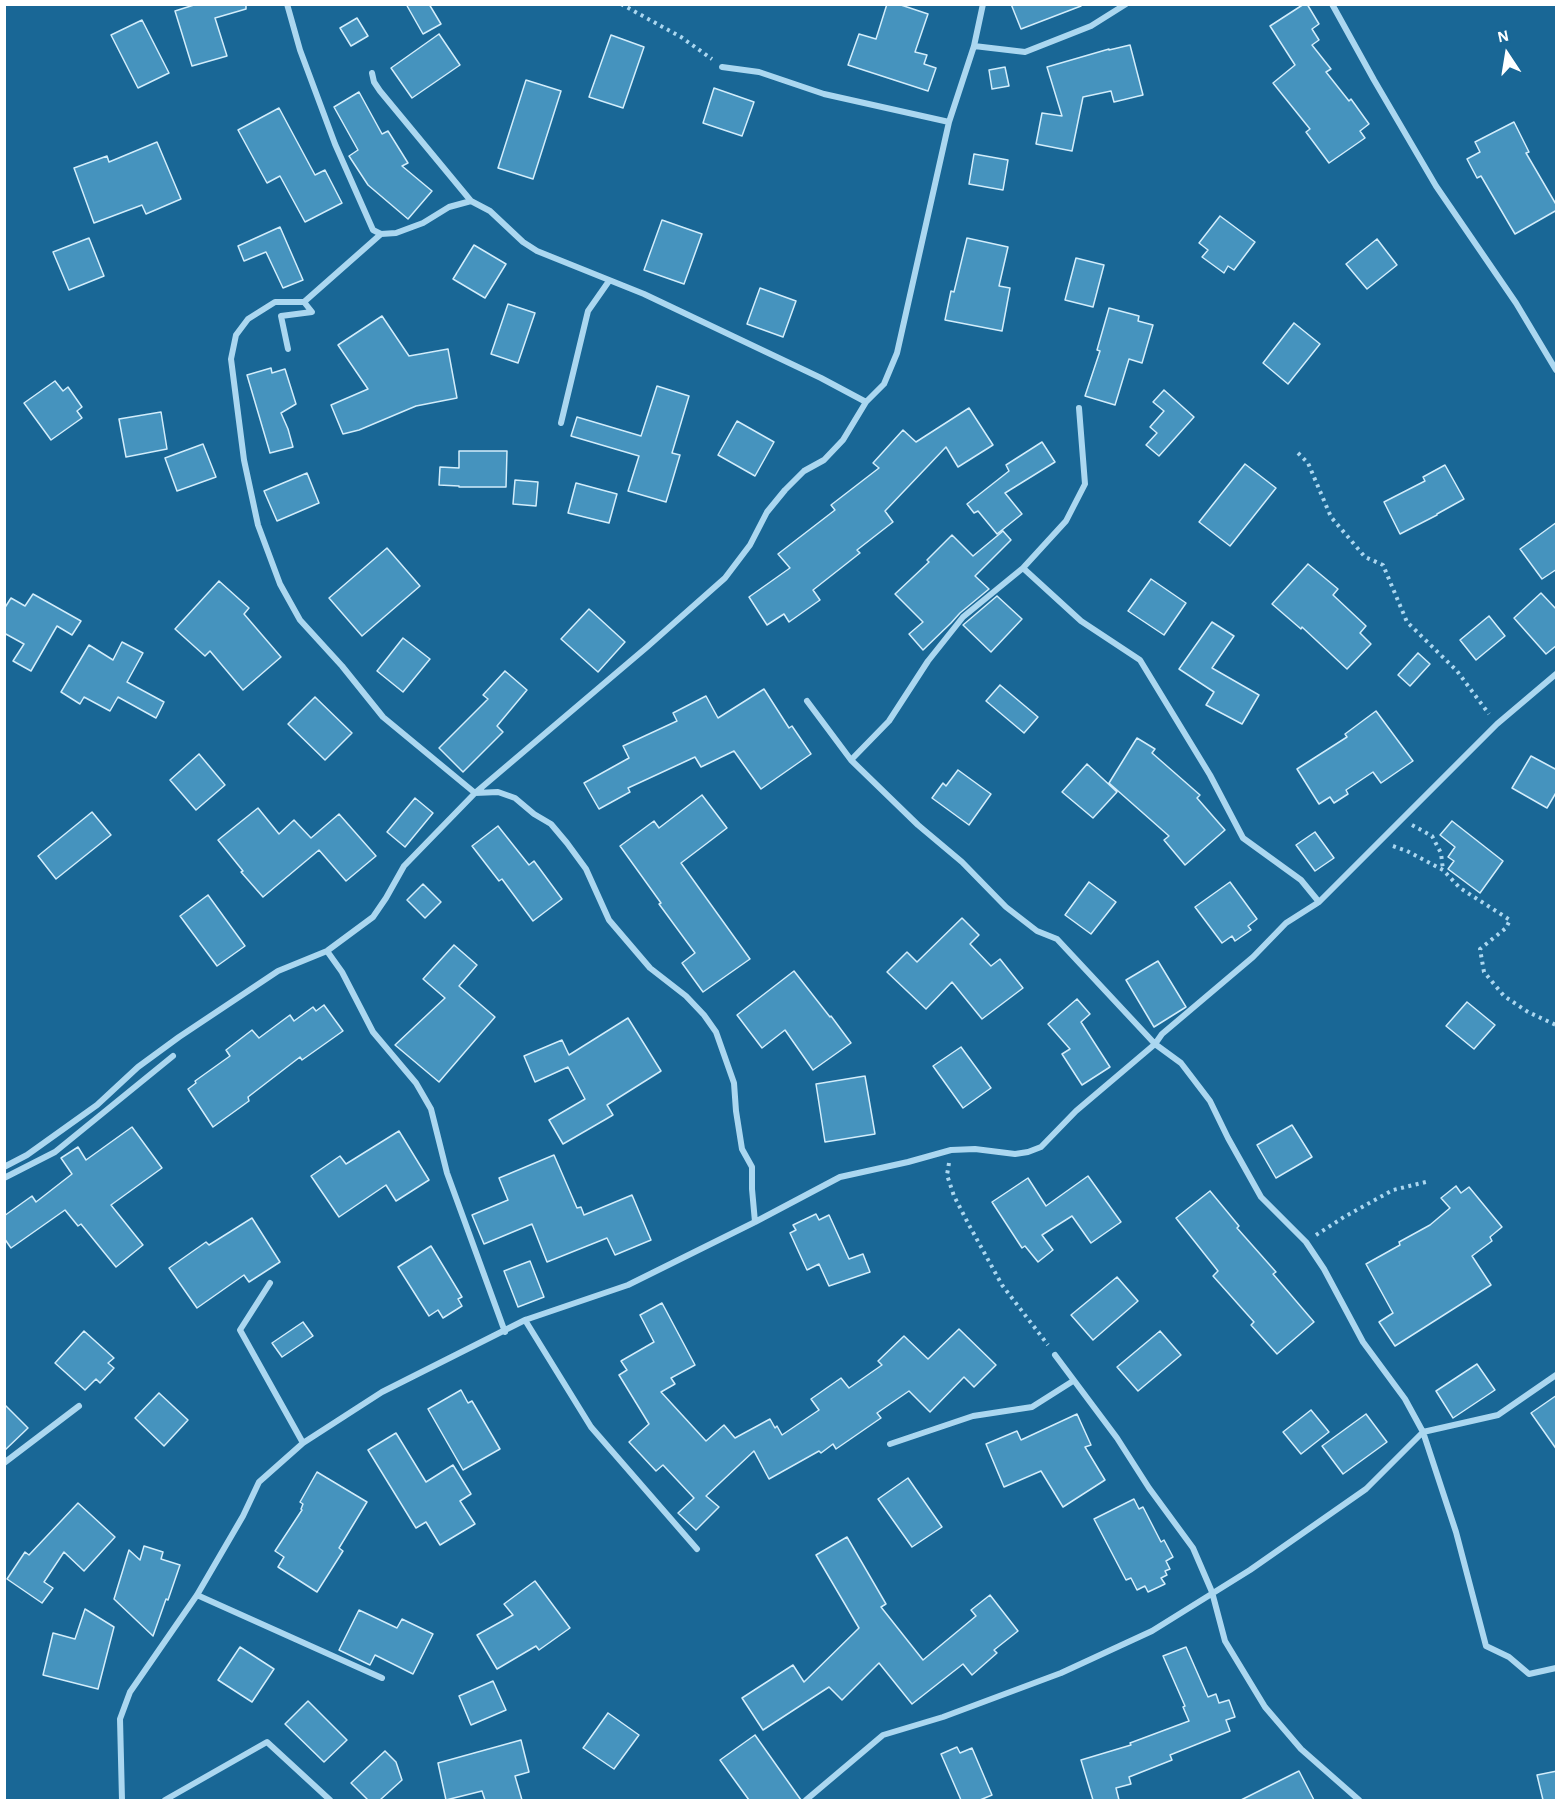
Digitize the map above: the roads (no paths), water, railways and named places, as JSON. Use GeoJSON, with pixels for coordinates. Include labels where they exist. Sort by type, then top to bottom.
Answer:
{"type":"FeatureCollection","features":[{"type":"Feature","properties":{"kind":"street"},"geometry":{"type":"LineString","coordinates":[[287,4],[300,50],[335,144],[373,230],[381,234],[396,233],[423,223],[449,207],[471,201]]}},
{"type":"Feature","properties":{"kind":"street"},"geometry":{"type":"LineString","coordinates":[[4,1167],[27,1155],[97,1105],[138,1067],[179,1037],[278,971],[327,951],[373,917],[404,866],[475,793],[725,578],[750,545],[767,512],[785,490],[804,471],[824,460],[843,440],[866,402],[885,384],[897,353],[949,122],[974,46],[983,4]]}},
{"type":"Feature","properties":{"kind":"street"},"geometry":{"type":"LineString","coordinates":[[974,46],[1025,52],[1090,26],[1126,4]]}},
{"type":"Feature","properties":{"kind":"street"},"geometry":{"type":"LineString","coordinates":[[1332,4],[1436,186],[1516,303],[1557,370]]}},
{"type":"Feature","properties":{"kind":"street"},"geometry":{"type":"LineString","coordinates":[[722,67],[759,72],[824,94],[949,122]]}},
{"type":"Feature","properties":{"kind":"street"},"geometry":{"type":"LineString","coordinates":[[372,73],[374,82],[380,91],[471,201],[490,211],[523,242],[537,251],[644,294],[821,378],[866,402]]}},
{"type":"Feature","properties":{"kind":"street"},"geometry":{"type":"LineString","coordinates":[[381,234],[304,302],[275,302],[248,319],[236,335],[231,359],[244,460],[258,525],[280,584],[300,620],[342,666],[383,717],[475,793],[498,792],[515,798],[534,814],[552,824],[585,869],[609,920],[650,968],[687,996],[704,1015],[716,1032],[735,1083],[736,1110],[742,1149],[752,1167],[755,1222]]}},
{"type":"Feature","properties":{"kind":"street"},"geometry":{"type":"LineString","coordinates":[[561,423],[588,311],[609,281]]}},
{"type":"Feature","properties":{"kind":"street"},"geometry":{"type":"LineString","coordinates":[[288,349],[281,316],[312,312],[304,302]]}},
{"type":"Feature","properties":{"kind":"street"},"geometry":{"type":"LineString","coordinates":[[851,760],[889,721],[928,661],[963,617],[1023,568],[1066,521],[1085,484],[1079,408]]}},
{"type":"Feature","properties":{"kind":"street"},"geometry":{"type":"LineString","coordinates":[[1023,568],[1081,621],[1140,660],[1210,775],[1243,838],[1301,880],[1319,902]]}},
{"type":"Feature","properties":{"kind":"street"},"geometry":{"type":"LineString","coordinates":[[122,1800],[120,1719],[130,1692],[196,1595],[243,1516],[259,1482],[303,1443],[382,1392],[525,1320],[628,1285],[755,1222],[840,1176],[908,1162],[951,1150],[975,1149],[1015,1154],[1041,1147],[1076,1111],[1253,957],[1286,923],[1319,902],[1497,724],[1557,674]]}},
{"type":"Feature","properties":{"kind":"street"},"geometry":{"type":"LineString","coordinates":[[807,701],[851,760],[918,825],[962,862],[1006,907],[1037,931],[1057,939],[1155,1044],[1181,1063],[1210,1101],[1261,1197],[1306,1242],[1339,1294],[1363,1342],[1405,1399],[1423,1432],[1456,1532],[1486,1646],[1509,1657],[1529,1674],[1557,1668]]}},
{"type":"Feature","properties":{"kind":"street"},"geometry":{"type":"LineString","coordinates":[[327,951],[342,972],[373,1032],[416,1083],[430,1109],[447,1173],[505,1332]]}},
{"type":"Feature","properties":{"kind":"street"},"geometry":{"type":"LineString","coordinates":[[4,1178],[55,1152],[173,1056]]}},
{"type":"Feature","properties":{"kind":"street"},"geometry":{"type":"LineString","coordinates":[[270,1283],[240,1330],[303,1443]]}},
{"type":"Feature","properties":{"kind":"street"},"geometry":{"type":"LineString","coordinates":[[525,1320],[591,1427],[697,1549]]}},
{"type":"Feature","properties":{"kind":"street"},"geometry":{"type":"LineString","coordinates":[[1055,1356],[1117,1438],[1149,1488],[1193,1548],[1212,1592],[1225,1641],[1265,1707],[1301,1749],[1359,1800]]}},
{"type":"Feature","properties":{"kind":"street"},"geometry":{"type":"LineString","coordinates":[[806,1800],[883,1735],[943,1717],[1061,1673],[1152,1631],[1293,1540],[1366,1489],[1423,1432],[1498,1415],[1557,1375]]}},
{"type":"Feature","properties":{"kind":"street"},"geometry":{"type":"LineString","coordinates":[[890,1444],[973,1416],[1032,1407],[1073,1381]]}},
{"type":"Feature","properties":{"kind":"street"},"geometry":{"type":"LineString","coordinates":[[4,1463],[80,1406]]}},
{"type":"Feature","properties":{"kind":"street"},"geometry":{"type":"LineString","coordinates":[[196,1595],[382,1678]]}},
{"type":"Feature","properties":{"kind":"street"},"geometry":{"type":"LineString","coordinates":[[165,1800],[267,1742],[330,1800]]}}]}
